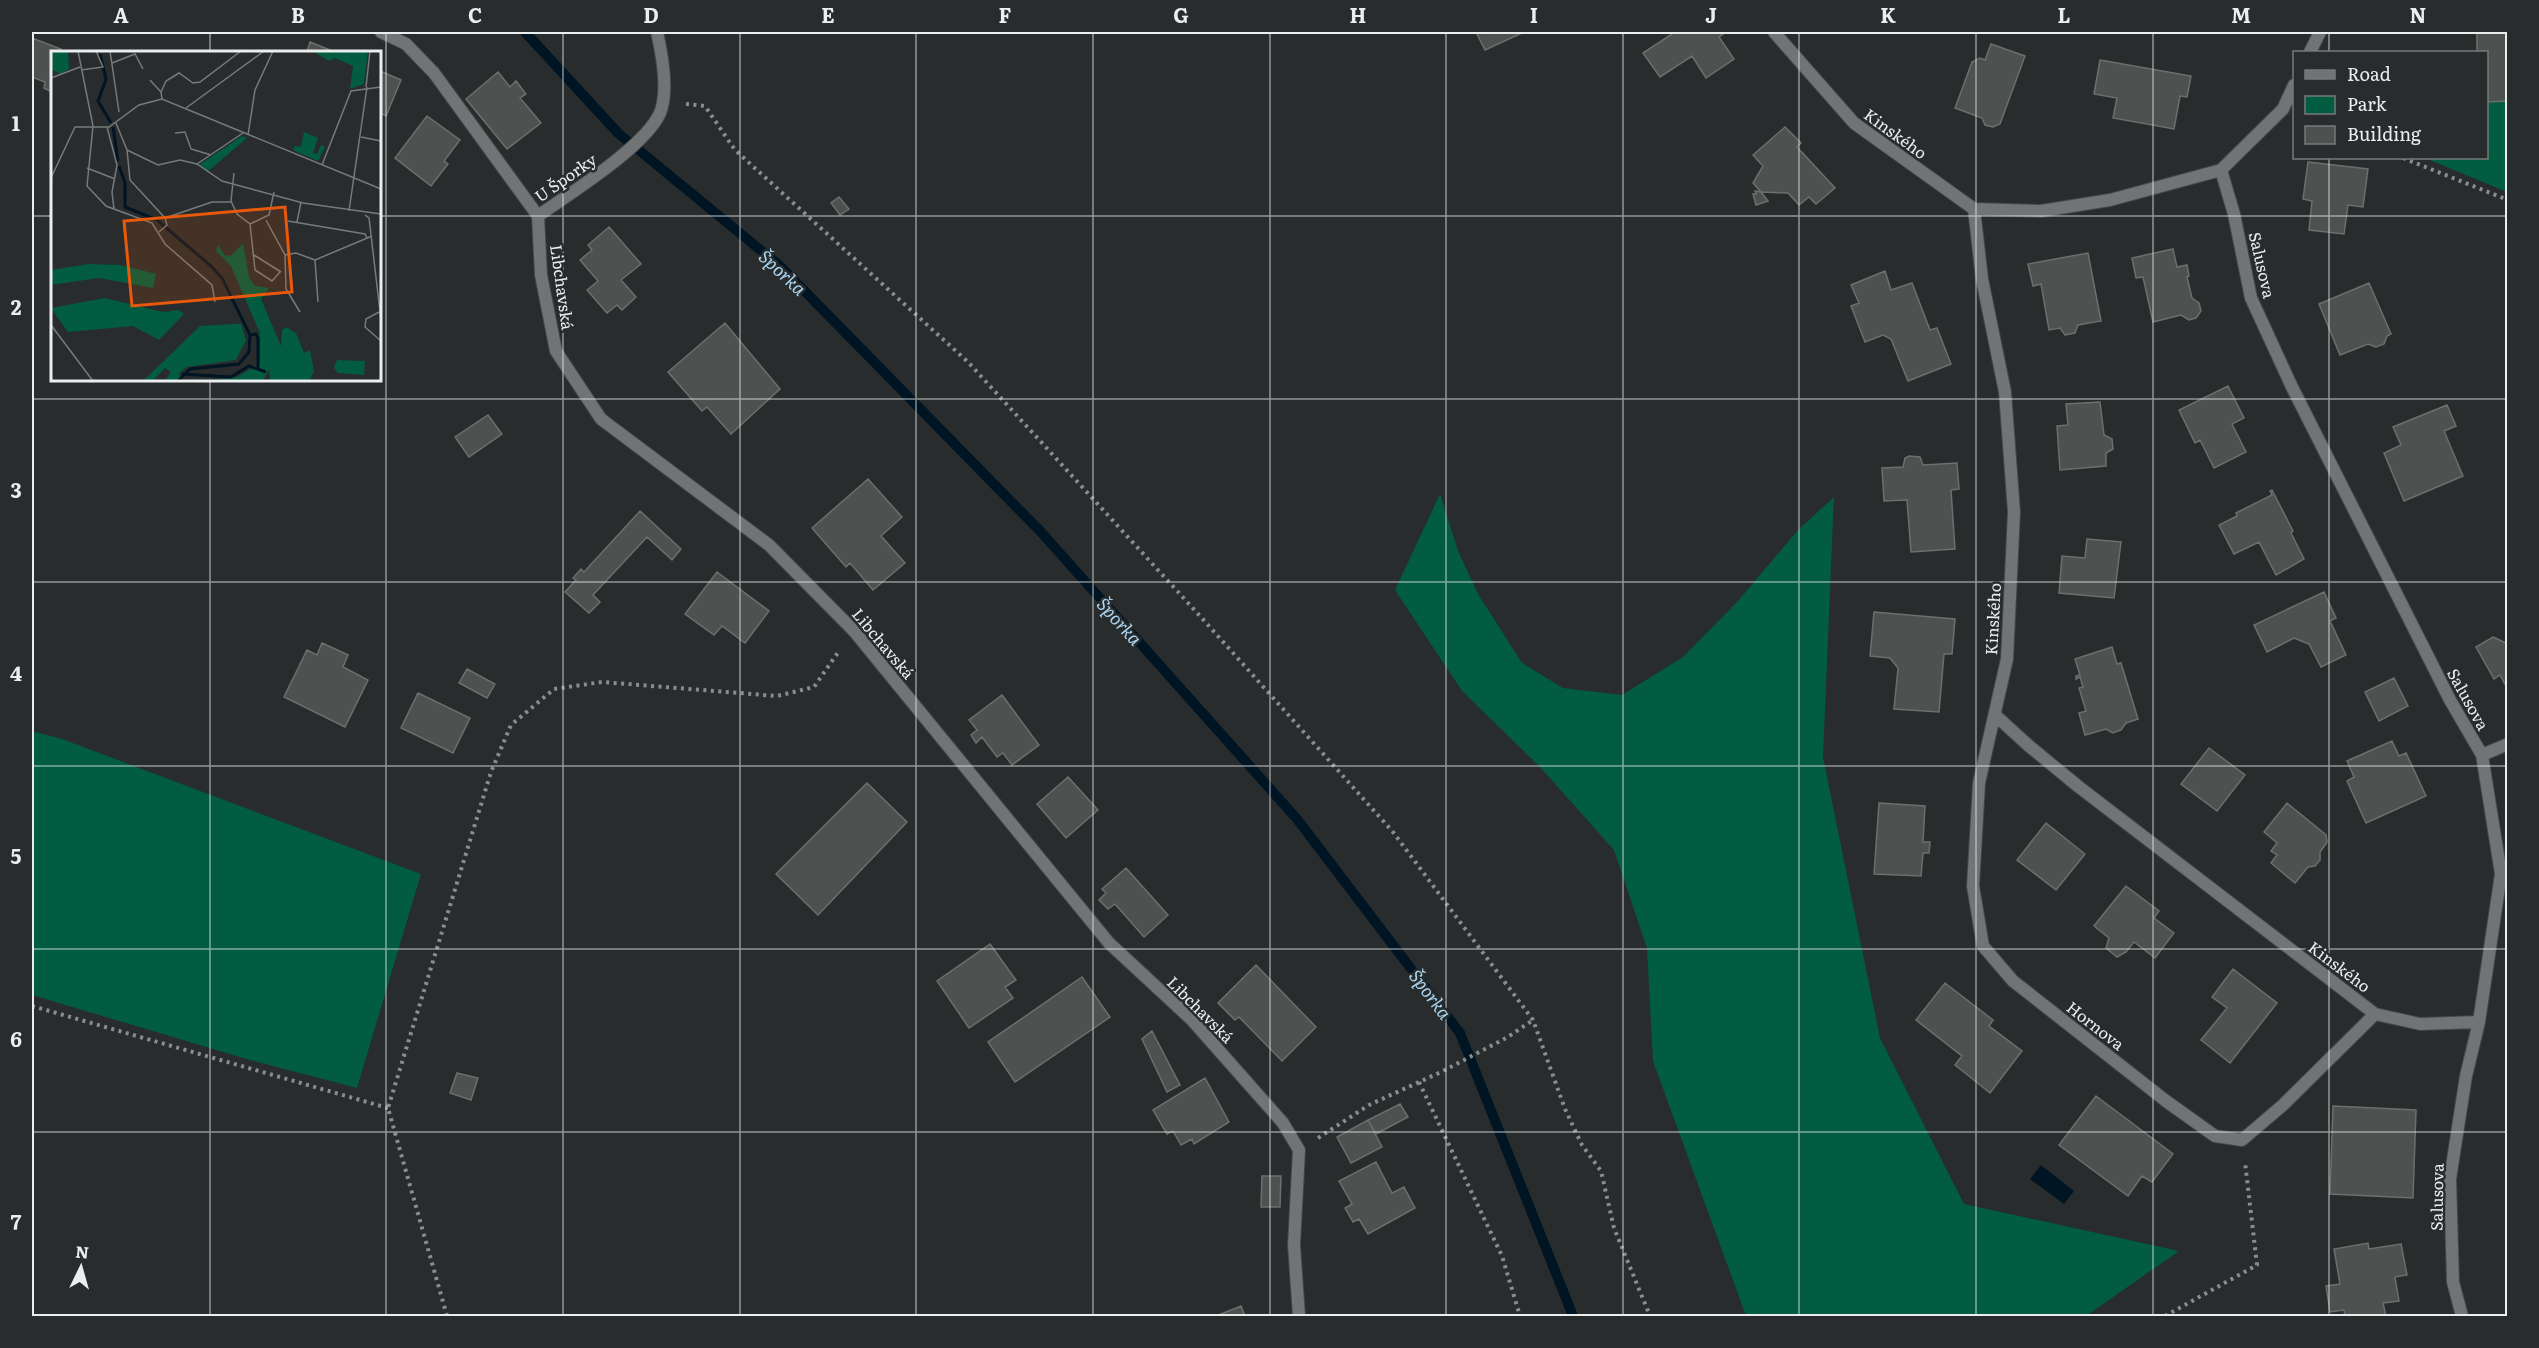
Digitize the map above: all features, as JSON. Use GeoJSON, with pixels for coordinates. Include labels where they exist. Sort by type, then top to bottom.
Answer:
{"type":"FeatureCollection","features":[{"type":"Feature","properties":{"kind":"street"},"geometry":{"type":"LineString","coordinates":[[381,32],[406,44],[434,73],[538,216]]}},
{"type":"Feature","properties":{"kind":"street"},"geometry":{"type":"LineString","coordinates":[[657,32],[665,65],[662,100]]}},
{"type":"Feature","properties":{"kind":"street","name":"Kinského"},"geometry":{"type":"LineString","coordinates":[[1774,32],[1854,123],[1974,209],[1982,279],[2005,392],[2014,512],[2007,659],[1995,715],[2079,787],[2375,1014],[2420,1024],[2479,1022]]}},
{"type":"Feature","properties":{"kind":"street"},"geometry":{"type":"LineString","coordinates":[[2310,51],[2320,32]]}},
{"type":"Feature","properties":{"kind":"street"},"geometry":{"type":"LineString","coordinates":[[1974,209],[2041,211],[2110,200],[2221,170],[2283,109],[2293,89]]}},
{"type":"Feature","properties":{"kind":"street","name":"U Šporky"},"geometry":{"type":"LineString","coordinates":[[538,216],[611,165],[651,127],[661,111],[662,100]]}},
{"type":"Feature","properties":{"kind":"street","name":"Salusova"},"geometry":{"type":"LineString","coordinates":[[2221,170],[2234,214],[2251,298],[2292,387],[2450,700],[2482,755],[2501,874],[2479,1022],[2466,1076],[2450,1179],[2453,1282],[2463,1317]]}},
{"type":"Feature","properties":{"kind":"street","name":"Libchavská"},"geometry":{"type":"LineString","coordinates":[[538,216],[541,275],[556,351],[601,419],[769,545],[854,632],[1109,943],[1192,1020],[1283,1123],[1299,1150]]}},
{"type":"Feature","properties":{"kind":"street","name":"Hornova"},"geometry":{"type":"LineString","coordinates":[[1995,715],[1979,783],[1973,886],[1983,946],[2013,981],[2166,1101],[2215,1136],[2242,1140]]}},
{"type":"Feature","properties":{"kind":"street"},"geometry":{"type":"LineString","coordinates":[[2482,755],[2508,744]]}},
{"type":"Feature","properties":{"kind":"street"},"geometry":{"type":"LineString","coordinates":[[2242,1140],[2283,1105],[2375,1014]]}},
{"type":"Feature","properties":{"kind":"street"},"geometry":{"type":"LineString","coordinates":[[1299,1150],[1294,1245],[1299,1317]]}},
{"type":"Feature","properties":{"kind":"path"},"geometry":{"type":"LineString","coordinates":[[662,100],[705,106],[735,150],[968,362],[1393,832],[1533,1020],[1565,1109],[1582,1145],[1601,1172],[1614,1228],[1650,1317]]}},
{"type":"Feature","properties":{"kind":"path"},"geometry":{"type":"LineString","coordinates":[[2406,159],[2508,200]]}},
{"type":"Feature","properties":{"kind":"path"},"geometry":{"type":"LineString","coordinates":[[447,1317],[388,1108],[491,772],[511,725],[554,689],[602,682],[777,696],[814,687],[854,632]]}},
{"type":"Feature","properties":{"kind":"path"},"geometry":{"type":"LineString","coordinates":[[32,1006],[388,1108]]}},
{"type":"Feature","properties":{"kind":"path"},"geometry":{"type":"LineString","coordinates":[[1299,1150],[1370,1105],[1441,1072],[1508,1037],[1533,1020]]}},
{"type":"Feature","properties":{"kind":"path"},"geometry":{"type":"LineString","coordinates":[[1419,1082],[1502,1256],[1520,1317]]}},
{"type":"Feature","properties":{"kind":"path"},"geometry":{"type":"LineString","coordinates":[[2165,1317],[2257,1265],[2242,1140]]}},
{"type":"Feature","properties":{"kind":"green space"},"geometry":{"type":"Polygon","coordinates":[[[2507,101],[2507,192],[2427,159],[2488,159],[2488,102],[2507,101]]]}},
{"type":"Feature","properties":{"kind":"green space"},"geometry":{"type":"Polygon","coordinates":[[[1440,494],[1458,551],[1478,594],[1522,663],[1563,688],[1622,695],[1683,657],[1737,602],[1799,529],[1834,497],[1823,757],[1880,1038],[1964,1204],[2179,1251],[2086,1316],[1746,1316],[1653,1061],[1647,948],[1614,850],[1540,767],[1462,691],[1395,590],[1440,494]]]}},
{"type":"Feature","properties":{"kind":"green space"},"geometry":{"type":"Polygon","coordinates":[[[32,731],[62,739],[421,874],[357,1088],[250,1060],[32,995],[32,731]]]}},
{"type":"Feature","properties":{"kind":"water"},"geometry":{"type":"Polygon","coordinates":[[[2041,1165],[2074,1191],[2064,1204],[2030,1179],[2041,1165]]]}},
{"type":"Feature","properties":{"kind":"building"},"geometry":{"type":"Polygon","coordinates":[[[1476,32],[1524,32],[1485,50],[1476,32]]]}},
{"type":"Feature","properties":{"kind":"building"},"geometry":{"type":"Polygon","coordinates":[[[1675,32],[1726,32],[1719,37],[1734,59],[1706,78],[1692,56],[1660,77],[1643,53],[1675,32]]]}},
{"type":"Feature","properties":{"kind":"building"},"geometry":{"type":"Polygon","coordinates":[[[2477,32],[2508,32],[2508,101],[2488,102],[2488,51],[2477,51],[2477,32]]]}},
{"type":"Feature","properties":{"kind":"building"},"geometry":{"type":"Polygon","coordinates":[[[32,38],[61,49],[51,51],[51,92],[44,88],[45,82],[32,77],[32,38]]]}},
{"type":"Feature","properties":{"kind":"building"},"geometry":{"type":"Polygon","coordinates":[[[310,42],[332,51],[307,51],[310,42]]]}},
{"type":"Feature","properties":{"kind":"building"},"geometry":{"type":"Polygon","coordinates":[[[1991,44],[2025,56],[2000,124],[1993,127],[1985,125],[1982,118],[1955,108],[1972,62],[1980,58],[1985,60],[1991,44]]]}},
{"type":"Feature","properties":{"kind":"building"},"geometry":{"type":"Polygon","coordinates":[[[2100,60],[2191,76],[2187,97],[2180,96],[2174,129],[2113,118],[2117,98],[2094,94],[2100,60]]]}},
{"type":"Feature","properties":{"kind":"building"},"geometry":{"type":"Polygon","coordinates":[[[381,71],[401,80],[386,116],[381,114],[381,71]]]}},
{"type":"Feature","properties":{"kind":"building"},"geometry":{"type":"Polygon","coordinates":[[[498,72],[510,87],[516,81],[526,94],[520,98],[541,123],[507,149],[466,99],[498,72]]]}},
{"type":"Feature","properties":{"kind":"building"},"geometry":{"type":"Polygon","coordinates":[[[427,116],[460,140],[444,161],[448,164],[431,186],[395,158],[427,116]]]}},
{"type":"Feature","properties":{"kind":"building"},"geometry":{"type":"Polygon","coordinates":[[[1785,127],[1801,143],[1797,147],[1835,188],[1816,204],[1809,197],[1799,205],[1788,193],[1761,192],[1753,183],[1763,166],[1753,155],[1785,127]]]}},
{"type":"Feature","properties":{"kind":"building"},"geometry":{"type":"Polygon","coordinates":[[[2308,162],[2368,169],[2363,207],[2348,205],[2344,234],[2309,230],[2312,201],[2303,199],[2308,162]]]}},
{"type":"Feature","properties":{"kind":"building"},"geometry":{"type":"Polygon","coordinates":[[[1755,191],[1761,192],[1768,201],[1756,205],[1753,194],[1756,194],[1755,191]]]}},
{"type":"Feature","properties":{"kind":"building"},"geometry":{"type":"Polygon","coordinates":[[[839,197],[849,209],[840,215],[831,203],[839,197]]]}},
{"type":"Feature","properties":{"kind":"building"},"geometry":{"type":"Polygon","coordinates":[[[609,227],[641,264],[621,280],[636,297],[622,310],[617,305],[607,313],[587,290],[598,281],[580,260],[592,250],[588,245],[609,227]]]}},
{"type":"Feature","properties":{"kind":"building"},"geometry":{"type":"Polygon","coordinates":[[[2173,249],[2177,267],[2187,265],[2192,298],[2199,303],[2201,311],[2196,318],[2189,320],[2181,315],[2153,322],[2143,277],[2136,278],[2132,258],[2173,249]]]}},
{"type":"Feature","properties":{"kind":"building"},"geometry":{"type":"Polygon","coordinates":[[[2088,253],[2101,321],[2078,325],[2075,333],[2065,335],[2060,328],[2049,330],[2041,284],[2033,286],[2028,264],[2088,253]]]}},
{"type":"Feature","properties":{"kind":"building"},"geometry":{"type":"Polygon","coordinates":[[[1885,271],[1891,290],[1912,283],[1930,330],[1937,328],[1951,364],[1908,381],[1891,339],[1883,335],[1865,342],[1851,306],[1859,303],[1851,285],[1885,271]]]}},
{"type":"Feature","properties":{"kind":"building"},"geometry":{"type":"Polygon","coordinates":[[[2369,283],[2391,334],[2387,336],[2384,344],[2376,347],[2368,344],[2340,355],[2319,304],[2369,283]]]}},
{"type":"Feature","properties":{"kind":"building"},"geometry":{"type":"Polygon","coordinates":[[[725,323],[780,389],[731,434],[707,407],[702,411],[668,372],[725,323]]]}},
{"type":"Feature","properties":{"kind":"building"},"geometry":{"type":"Polygon","coordinates":[[[2228,386],[2244,418],[2232,424],[2246,452],[2214,468],[2200,440],[2195,443],[2179,410],[2228,386]]]}},
{"type":"Feature","properties":{"kind":"building"},"geometry":{"type":"Polygon","coordinates":[[[2100,402],[2104,435],[2112,439],[2113,449],[2106,453],[2106,466],[2060,470],[2057,426],[2068,425],[2066,404],[2100,402]]]}},
{"type":"Feature","properties":{"kind":"building"},"geometry":{"type":"Polygon","coordinates":[[[2447,405],[2456,426],[2444,431],[2463,476],[2404,501],[2384,453],[2401,445],[2393,427],[2447,405]]]}},
{"type":"Feature","properties":{"kind":"building"},"geometry":{"type":"Polygon","coordinates":[[[488,415],[502,434],[469,457],[455,437],[488,415]]]}},
{"type":"Feature","properties":{"kind":"building"},"geometry":{"type":"Polygon","coordinates":[[[1920,457],[1923,465],[1957,463],[1959,489],[1951,490],[1955,549],[1911,552],[1907,500],[1884,501],[1882,468],[1903,467],[1905,458],[1920,457]]]}},
{"type":"Feature","properties":{"kind":"building"},"geometry":{"type":"Polygon","coordinates":[[[868,479],[902,517],[881,536],[905,563],[873,590],[850,563],[846,567],[812,528],[868,479]]]}},
{"type":"Feature","properties":{"kind":"building"},"geometry":{"type":"Polygon","coordinates":[[[2272,490],[2293,531],[2291,533],[2304,559],[2276,575],[2259,542],[2234,554],[2219,525],[2237,516],[2236,513],[2272,495],[2270,491],[2272,490]]]}},
{"type":"Feature","properties":{"kind":"building"},"geometry":{"type":"Polygon","coordinates":[[[640,511],[681,549],[672,560],[647,537],[593,595],[600,602],[589,613],[565,592],[576,580],[573,578],[581,569],[584,572],[640,511]]]}},
{"type":"Feature","properties":{"kind":"building"},"geometry":{"type":"Polygon","coordinates":[[[2087,539],[2121,542],[2114,598],[2059,593],[2062,556],[2085,558],[2087,539]]]}},
{"type":"Feature","properties":{"kind":"building"},"geometry":{"type":"Polygon","coordinates":[[[717,572],[769,611],[745,643],[722,626],[714,635],[685,614],[717,572]]]}},
{"type":"Feature","properties":{"kind":"building"},"geometry":{"type":"Polygon","coordinates":[[[2324,592],[2336,618],[2330,621],[2346,655],[2321,667],[2309,644],[2294,638],[2267,652],[2254,625],[2324,592]]]}},
{"type":"Feature","properties":{"kind":"building"},"geometry":{"type":"Polygon","coordinates":[[[1874,612],[1955,619],[1952,654],[1944,654],[1939,712],[1894,709],[1898,668],[1890,658],[1870,656],[1874,612]]]}},
{"type":"Feature","properties":{"kind":"building"},"geometry":{"type":"Polygon","coordinates":[[[2493,637],[2508,644],[2508,690],[2500,675],[2494,679],[2476,647],[2493,637]]]}},
{"type":"Feature","properties":{"kind":"building"},"geometry":{"type":"Polygon","coordinates":[[[322,643],[348,655],[343,667],[368,680],[345,727],[284,697],[307,650],[317,655],[322,643]]]}},
{"type":"Feature","properties":{"kind":"building"},"geometry":{"type":"Polygon","coordinates":[[[2112,647],[2117,664],[2121,663],[2138,719],[2126,723],[2121,730],[2113,733],[2106,729],[2085,735],[2079,713],[2086,711],[2079,688],[2083,687],[2080,677],[2076,679],[2076,676],[2080,675],[2075,659],[2112,647]]]}},
{"type":"Feature","properties":{"kind":"building"},"geometry":{"type":"Polygon","coordinates":[[[467,669],[495,684],[487,698],[459,683],[467,669]]]}},
{"type":"Feature","properties":{"kind":"building"},"geometry":{"type":"Polygon","coordinates":[[[2394,678],[2408,706],[2379,721],[2365,692],[2394,678]]]}},
{"type":"Feature","properties":{"kind":"building"},"geometry":{"type":"Polygon","coordinates":[[[418,693],[470,718],[453,753],[401,728],[418,693]]]}},
{"type":"Feature","properties":{"kind":"building"},"geometry":{"type":"Polygon","coordinates":[[[1002,695],[1039,745],[1012,765],[1003,753],[997,757],[982,737],[976,743],[971,735],[977,730],[969,720],[1002,695]]]}},
{"type":"Feature","properties":{"kind":"building"},"geometry":{"type":"Polygon","coordinates":[[[2392,741],[2399,756],[2406,753],[2426,796],[2366,823],[2347,781],[2354,777],[2347,761],[2392,741]]]}},
{"type":"Feature","properties":{"kind":"building"},"geometry":{"type":"Polygon","coordinates":[[[2209,748],[2245,775],[2217,811],[2181,784],[2209,748]]]}},
{"type":"Feature","properties":{"kind":"building"},"geometry":{"type":"Polygon","coordinates":[[[1068,777],[1098,810],[1066,838],[1037,804],[1068,777]]]}},
{"type":"Feature","properties":{"kind":"building"},"geometry":{"type":"Polygon","coordinates":[[[867,783],[907,822],[818,915],[776,874],[867,783]]]}},
{"type":"Feature","properties":{"kind":"building"},"geometry":{"type":"Polygon","coordinates":[[[1879,803],[1925,806],[1923,842],[1930,842],[1929,853],[1923,853],[1921,876],[1874,874],[1879,803]]]}},
{"type":"Feature","properties":{"kind":"building"},"geometry":{"type":"Polygon","coordinates":[[[2287,803],[2326,835],[2327,842],[2320,852],[2320,860],[2315,866],[2308,867],[2295,883],[2271,863],[2277,855],[2271,851],[2277,843],[2264,832],[2287,803]]]}},
{"type":"Feature","properties":{"kind":"building"},"geometry":{"type":"Polygon","coordinates":[[[2046,823],[2085,854],[2056,890],[2017,860],[2046,823]]]}},
{"type":"Feature","properties":{"kind":"building"},"geometry":{"type":"Polygon","coordinates":[[[1126,868],[1168,915],[1144,937],[1115,904],[1108,909],[1099,900],[1106,893],[1102,889],[1126,868]]]}},
{"type":"Feature","properties":{"kind":"building"},"geometry":{"type":"Polygon","coordinates":[[[2126,886],[2159,911],[2154,918],[2174,933],[2155,958],[2134,942],[2126,952],[2117,957],[2106,948],[2109,938],[2094,926],[2126,886]]]}},
{"type":"Feature","properties":{"kind":"building"},"geometry":{"type":"Polygon","coordinates":[[[990,944],[1016,980],[1005,987],[1013,998],[969,1028],[937,981],[990,944]]]}},
{"type":"Feature","properties":{"kind":"building"},"geometry":{"type":"Polygon","coordinates":[[[1256,965],[1316,1027],[1282,1061],[1239,1017],[1235,1020],[1218,1003],[1256,965]]]}},
{"type":"Feature","properties":{"kind":"building"},"geometry":{"type":"Polygon","coordinates":[[[2233,969],[2277,1003],[2230,1063],[2201,1040],[2227,1008],[2212,997],[2233,969]]]}},
{"type":"Feature","properties":{"kind":"building"},"geometry":{"type":"Polygon","coordinates":[[[1082,977],[1110,1017],[1015,1082],[988,1042],[1082,977]]]}},
{"type":"Feature","properties":{"kind":"building"},"geometry":{"type":"Polygon","coordinates":[[[1945,983],[1993,1020],[1989,1026],[2022,1051],[1990,1093],[1955,1065],[1962,1056],[1916,1020],[1945,983]]]}},
{"type":"Feature","properties":{"kind":"building"},"geometry":{"type":"Polygon","coordinates":[[[1152,1031],[1180,1085],[1167,1092],[1142,1039],[1152,1031]]]}},
{"type":"Feature","properties":{"kind":"building"},"geometry":{"type":"Polygon","coordinates":[[[457,1073],[478,1078],[471,1100],[450,1093],[457,1073]]]}},
{"type":"Feature","properties":{"kind":"building"},"geometry":{"type":"Polygon","coordinates":[[[1205,1078],[1229,1122],[1194,1144],[1192,1139],[1181,1145],[1173,1131],[1167,1134],[1153,1110],[1205,1078]]]}},
{"type":"Feature","properties":{"kind":"building"},"geometry":{"type":"Polygon","coordinates":[[[2096,1096],[2173,1154],[2152,1182],[2142,1176],[2128,1196],[2059,1145],[2096,1096]]]}},
{"type":"Feature","properties":{"kind":"building"},"geometry":{"type":"Polygon","coordinates":[[[1400,1104],[1408,1117],[1376,1134],[1368,1120],[1400,1104]]]}},
{"type":"Feature","properties":{"kind":"building"},"geometry":{"type":"Polygon","coordinates":[[[2333,1106],[2416,1110],[2413,1198],[2330,1194],[2333,1106]]]}},
{"type":"Feature","properties":{"kind":"building"},"geometry":{"type":"Polygon","coordinates":[[[1368,1120],[1382,1147],[1351,1163],[1337,1137],[1368,1120]]]}},
{"type":"Feature","properties":{"kind":"building"},"geometry":{"type":"Polygon","coordinates":[[[1376,1162],[1392,1193],[1404,1187],[1415,1208],[1368,1234],[1359,1219],[1353,1222],[1345,1208],[1352,1204],[1339,1181],[1376,1162]]]}},
{"type":"Feature","properties":{"kind":"building"},"geometry":{"type":"Polygon","coordinates":[[[1262,1176],[1281,1176],[1280,1207],[1261,1207],[1262,1176]]]}},
{"type":"Feature","properties":{"kind":"building"},"geometry":{"type":"Polygon","coordinates":[[[2368,1243],[2369,1249],[2401,1244],[2407,1275],[2395,1277],[2399,1301],[2383,1303],[2386,1316],[2345,1316],[2344,1310],[2330,1312],[2326,1286],[2340,1284],[2334,1249],[2368,1243]]]}},
{"type":"Feature","properties":{"kind":"building"},"geometry":{"type":"Polygon","coordinates":[[[1241,1306],[1245,1316],[1216,1316],[1241,1306]]]}},
{"type":"Feature","properties":{"kind":"waterway","name":"Šporka"},"geometry":{"type":"LineString","coordinates":[[525,32],[618,133],[780,266],[1041,532],[1297,819],[1460,1033],[1573,1316]]}}]}
